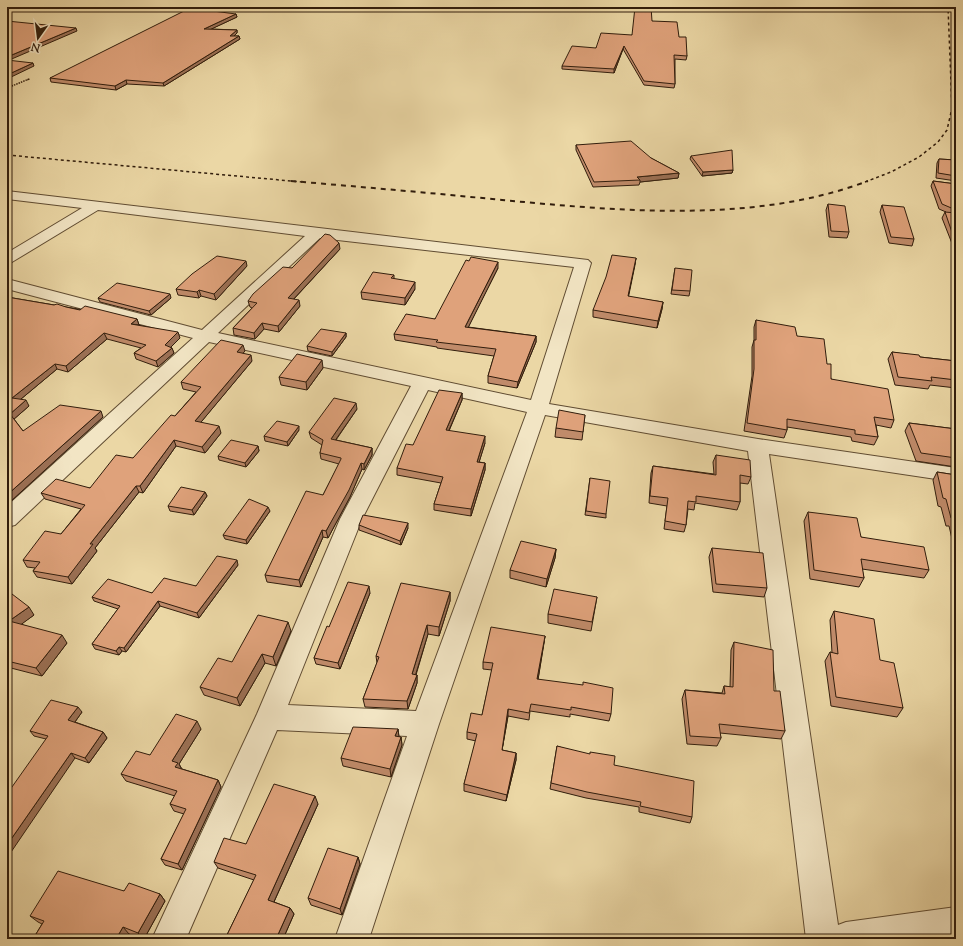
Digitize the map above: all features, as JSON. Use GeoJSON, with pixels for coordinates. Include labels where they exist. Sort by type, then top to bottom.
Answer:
{"type":"FeatureCollection","features":[{"type":"Feature","properties":{"kind":"street"},"geometry":{"type":"LineString","coordinates":[[7,195],[317,233],[584,263],[538,408],[425,724],[352,939]]}},
{"type":"Feature","properties":{"kind":"street"},"geometry":{"type":"LineString","coordinates":[[7,259],[96,206]]}},
{"type":"Feature","properties":{"kind":"street"},"geometry":{"type":"LineString","coordinates":[[7,519],[317,233]]}},
{"type":"Feature","properties":{"kind":"street"},"geometry":{"type":"LineString","coordinates":[[7,284],[206,336],[538,408],[758,446],[956,475]]}},
{"type":"Feature","properties":{"kind":"street"},"geometry":{"type":"LineString","coordinates":[[170,939],[270,717],[351,519],[422,383]]}},
{"type":"Feature","properties":{"kind":"street"},"geometry":{"type":"LineString","coordinates":[[758,446],[823,939]]}},
{"type":"Feature","properties":{"kind":"street"},"geometry":{"type":"LineString","coordinates":[[270,717],[425,724]]}},
{"type":"Feature","properties":{"kind":"street"},"geometry":{"type":"LineString","coordinates":[[846,939],[956,924]]}},
{"type":"Feature","properties":{"kind":"path"},"geometry":{"type":"LineString","coordinates":[[7,88],[30,79]]}},
{"type":"Feature","properties":{"kind":"building"},"geometry":{"type":"Polygon","coordinates":[[[635,7],[651,7],[652,21],[677,22],[679,37],[686,37],[687,56],[674,55],[675,84],[644,81],[624,46],[614,69],[562,66],[572,46],[596,48],[601,33],[632,35],[635,7]]]}},
{"type":"Feature","properties":{"kind":"building"},"geometry":{"type":"Polygon","coordinates":[[[190,8],[236,14],[204,29],[237,30],[230,36],[239,36],[163,83],[126,80],[115,86],[50,78],[190,8]]]}},
{"type":"Feature","properties":{"kind":"building"},"geometry":{"type":"Polygon","coordinates":[[[7,21],[76,28],[7,57],[7,21]]]}},
{"type":"Feature","properties":{"kind":"building"},"geometry":{"type":"Polygon","coordinates":[[[7,60],[33,63],[7,75],[7,60]]]}},
{"type":"Feature","properties":{"kind":"building"},"geometry":{"type":"Polygon","coordinates":[[[631,141],[651,158],[679,173],[637,177],[640,180],[594,182],[576,145],[631,141]]]}},
{"type":"Feature","properties":{"kind":"building"},"geometry":{"type":"Polygon","coordinates":[[[732,150],[733,170],[703,172],[691,156],[732,150]]]}},
{"type":"Feature","properties":{"kind":"building"},"geometry":{"type":"Polygon","coordinates":[[[939,159],[956,160],[956,176],[938,173],[939,159]]]}},
{"type":"Feature","properties":{"kind":"building"},"geometry":{"type":"Polygon","coordinates":[[[933,181],[956,184],[956,210],[942,204],[933,181]]]}},
{"type":"Feature","properties":{"kind":"building"},"geometry":{"type":"Polygon","coordinates":[[[828,204],[845,206],[849,232],[831,231],[828,204]]]}},
{"type":"Feature","properties":{"kind":"building"},"geometry":{"type":"Polygon","coordinates":[[[882,205],[904,207],[914,239],[891,237],[882,205]]]}},
{"type":"Feature","properties":{"kind":"building"},"geometry":{"type":"Polygon","coordinates":[[[945,212],[956,213],[956,241],[955,241],[945,212]]]}},
{"type":"Feature","properties":{"kind":"building"},"geometry":{"type":"Polygon","coordinates":[[[325,234],[330,235],[339,243],[288,298],[299,300],[278,326],[262,323],[254,333],[233,328],[257,303],[248,301],[253,294],[283,267],[292,268],[325,234]]]}},
{"type":"Feature","properties":{"kind":"building"},"geometry":{"type":"Polygon","coordinates":[[[612,255],[636,258],[628,296],[663,302],[658,321],[593,310],[606,277],[612,255]]]}},
{"type":"Feature","properties":{"kind":"building"},"geometry":{"type":"Polygon","coordinates":[[[217,256],[246,261],[214,294],[199,290],[197,292],[176,289],[192,274],[217,256]]]}},
{"type":"Feature","properties":{"kind":"building"},"geometry":{"type":"Polygon","coordinates":[[[471,257],[498,262],[465,327],[536,336],[518,382],[488,376],[496,349],[436,342],[438,340],[394,334],[406,314],[435,319],[466,260],[469,261],[471,257]]]}},
{"type":"Feature","properties":{"kind":"building"},"geometry":{"type":"Polygon","coordinates":[[[675,268],[692,270],[690,291],[672,290],[675,268]]]}},
{"type":"Feature","properties":{"kind":"building"},"geometry":{"type":"Polygon","coordinates":[[[373,272],[394,275],[391,278],[415,282],[405,298],[361,292],[373,272]]]}},
{"type":"Feature","properties":{"kind":"building"},"geometry":{"type":"Polygon","coordinates":[[[117,283],[170,294],[149,311],[98,298],[117,283]]]}},
{"type":"Feature","properties":{"kind":"building"},"geometry":{"type":"Polygon","coordinates":[[[7,297],[54,305],[57,304],[80,310],[85,306],[137,319],[131,324],[178,332],[165,345],[172,348],[156,361],[134,353],[146,345],[104,333],[66,366],[55,364],[12,398],[26,400],[10,414],[23,431],[60,405],[101,411],[7,495],[7,297]]]}},
{"type":"Feature","properties":{"kind":"building"},"geometry":{"type":"Polygon","coordinates":[[[756,320],[795,327],[797,336],[824,339],[827,364],[831,364],[831,379],[888,389],[894,420],[874,417],[878,437],[855,434],[855,430],[787,419],[787,430],[747,423],[754,369],[756,320]]]}},
{"type":"Feature","properties":{"kind":"building"},"geometry":{"type":"Polygon","coordinates":[[[321,329],[346,333],[332,352],[307,346],[321,329]]]}},
{"type":"Feature","properties":{"kind":"building"},"geometry":{"type":"Polygon","coordinates":[[[221,340],[243,345],[237,352],[251,355],[195,421],[219,426],[202,447],[174,440],[140,486],[136,486],[90,544],[93,544],[68,577],[33,571],[40,562],[23,560],[45,531],[61,534],[85,505],[41,493],[56,479],[90,488],[116,455],[133,458],[171,415],[175,416],[201,387],[181,382],[221,340]]]}},
{"type":"Feature","properties":{"kind":"building"},"geometry":{"type":"Polygon","coordinates":[[[892,352],[956,361],[956,380],[931,377],[932,381],[898,377],[892,352]]]}},
{"type":"Feature","properties":{"kind":"building"},"geometry":{"type":"Polygon","coordinates":[[[297,354],[322,360],[306,382],[279,377],[297,354]]]}},
{"type":"Feature","properties":{"kind":"building"},"geometry":{"type":"Polygon","coordinates":[[[439,390],[462,393],[446,430],[485,436],[477,462],[485,463],[471,509],[434,504],[443,477],[397,468],[406,444],[413,445],[439,390]]]}},
{"type":"Feature","properties":{"kind":"building"},"geometry":{"type":"Polygon","coordinates":[[[334,398],[356,403],[331,439],[372,448],[364,464],[361,463],[349,490],[326,531],[322,530],[299,580],[265,575],[306,491],[323,495],[341,459],[320,453],[323,440],[309,432],[334,398]]]}},
{"type":"Feature","properties":{"kind":"building"},"geometry":{"type":"Polygon","coordinates":[[[559,410],[585,415],[583,432],[556,428],[559,410]]]}},
{"type":"Feature","properties":{"kind":"building"},"geometry":{"type":"Polygon","coordinates":[[[277,421],[299,426],[287,442],[264,436],[277,421]]]}},
{"type":"Feature","properties":{"kind":"building"},"geometry":{"type":"Polygon","coordinates":[[[909,423],[956,429],[956,458],[921,453],[909,423]]]}},
{"type":"Feature","properties":{"kind":"building"},"geometry":{"type":"Polygon","coordinates":[[[231,440],[258,446],[245,463],[218,456],[231,440]]]}},
{"type":"Feature","properties":{"kind":"building"},"geometry":{"type":"Polygon","coordinates":[[[716,455],[750,460],[751,477],[740,475],[740,502],[696,496],[696,502],[688,501],[686,525],[665,521],[668,498],[650,496],[653,466],[716,475],[716,455]]]}},
{"type":"Feature","properties":{"kind":"building"},"geometry":{"type":"Polygon","coordinates":[[[937,472],[956,475],[956,527],[954,518],[951,518],[946,499],[943,498],[937,472]]]}},
{"type":"Feature","properties":{"kind":"building"},"geometry":{"type":"Polygon","coordinates":[[[590,478],[610,481],[606,514],[586,511],[590,478]]]}},
{"type":"Feature","properties":{"kind":"building"},"geometry":{"type":"Polygon","coordinates":[[[181,487],[205,492],[192,510],[168,506],[181,487]]]}},
{"type":"Feature","properties":{"kind":"building"},"geometry":{"type":"Polygon","coordinates":[[[249,499],[268,507],[246,540],[223,535],[249,499]]]}},
{"type":"Feature","properties":{"kind":"building"},"geometry":{"type":"Polygon","coordinates":[[[808,512],[857,518],[861,537],[924,547],[929,570],[861,559],[864,578],[814,570],[808,512]]]}},
{"type":"Feature","properties":{"kind":"building"},"geometry":{"type":"Polygon","coordinates":[[[363,515],[408,523],[400,541],[359,525],[363,515]]]}},
{"type":"Feature","properties":{"kind":"building"},"geometry":{"type":"Polygon","coordinates":[[[521,541],[556,549],[547,579],[510,570],[521,541]]]}},
{"type":"Feature","properties":{"kind":"building"},"geometry":{"type":"Polygon","coordinates":[[[712,548],[763,553],[767,588],[716,584],[712,548]]]}},
{"type":"Feature","properties":{"kind":"building"},"geometry":{"type":"Polygon","coordinates":[[[217,556],[237,560],[197,613],[158,601],[124,648],[119,647],[116,651],[92,644],[120,606],[92,597],[108,579],[152,593],[164,578],[196,586],[217,556]]]}},
{"type":"Feature","properties":{"kind":"building"},"geometry":{"type":"Polygon","coordinates":[[[348,582],[369,586],[338,663],[314,658],[327,626],[329,627],[348,582]]]}},
{"type":"Feature","properties":{"kind":"building"},"geometry":{"type":"Polygon","coordinates":[[[401,583],[450,592],[439,627],[427,625],[412,674],[417,675],[407,701],[363,699],[379,657],[376,656],[401,583]]]}},
{"type":"Feature","properties":{"kind":"building"},"geometry":{"type":"Polygon","coordinates":[[[554,589],[597,597],[592,622],[548,614],[554,589]]]}},
{"type":"Feature","properties":{"kind":"building"},"geometry":{"type":"Polygon","coordinates":[[[12,594],[29,607],[9,621],[62,635],[36,668],[7,661],[7,596],[9,597],[12,594]]]}},
{"type":"Feature","properties":{"kind":"building"},"geometry":{"type":"Polygon","coordinates":[[[834,611],[874,619],[880,660],[894,663],[903,708],[836,697],[830,652],[838,654],[834,611]]]}},
{"type":"Feature","properties":{"kind":"building"},"geometry":{"type":"Polygon","coordinates":[[[258,615],[288,622],[273,657],[262,654],[237,698],[200,687],[218,658],[232,662],[258,615]]]}},
{"type":"Feature","properties":{"kind":"building"},"geometry":{"type":"Polygon","coordinates":[[[491,627],[545,636],[537,679],[583,685],[583,682],[613,688],[611,714],[571,707],[571,710],[531,704],[529,713],[508,709],[502,750],[516,753],[507,795],[464,784],[477,734],[467,732],[471,713],[482,715],[493,663],[483,662],[491,627]]]}},
{"type":"Feature","properties":{"kind":"building"},"geometry":{"type":"Polygon","coordinates":[[[734,642],[773,650],[774,691],[780,691],[785,731],[719,724],[721,738],[690,736],[685,690],[725,694],[724,686],[733,687],[734,642]]]}},
{"type":"Feature","properties":{"kind":"building"},"geometry":{"type":"Polygon","coordinates":[[[51,700],[78,707],[68,720],[103,732],[85,758],[71,753],[7,845],[7,794],[48,736],[30,731],[51,700]]]}},
{"type":"Feature","properties":{"kind":"building"},"geometry":{"type":"Polygon","coordinates":[[[176,714],[197,721],[172,761],[178,763],[175,767],[218,780],[178,864],[161,859],[186,809],[170,804],[177,791],[121,774],[136,751],[150,755],[176,714]]]}},
{"type":"Feature","properties":{"kind":"building"},"geometry":{"type":"Polygon","coordinates":[[[353,727],[398,729],[395,736],[401,737],[390,769],[341,758],[353,727]]]}},
{"type":"Feature","properties":{"kind":"building"},"geometry":{"type":"Polygon","coordinates":[[[557,746],[590,754],[590,752],[615,756],[614,765],[694,781],[692,817],[640,806],[641,802],[587,792],[551,783],[557,746]]]}},
{"type":"Feature","properties":{"kind":"building"},"geometry":{"type":"Polygon","coordinates":[[[274,784],[315,796],[268,900],[290,908],[276,939],[231,939],[226,937],[256,875],[214,862],[224,838],[246,844],[274,784]]]}},
{"type":"Feature","properties":{"kind":"building"},"geometry":{"type":"Polygon","coordinates":[[[328,848],[358,857],[340,909],[308,898],[328,848]]]}},
{"type":"Feature","properties":{"kind":"building"},"geometry":{"type":"Polygon","coordinates":[[[58,871],[124,891],[129,883],[160,894],[138,933],[123,927],[116,939],[33,939],[44,921],[30,916],[58,871]]]}},
{"type":"Feature","properties":{"kind":"railway"},"geometry":{"type":"LineString","coordinates":[[866,182],[891,172],[919,157],[938,142],[947,130],[952,108],[948,7]]}},
{"type":"Feature","properties":{"kind":"railway"},"geometry":{"type":"LineString","coordinates":[[7,155],[292,181]]}},
{"type":"Feature","properties":{"kind":"railway"},"geometry":{"type":"LineString","coordinates":[[292,181],[593,208],[687,211],[733,209],[779,204],[824,195],[866,182]]}},
{"type":"Feature","properties":{"kind":"railway"},"geometry":{"type":"LineString","coordinates":[[292,181],[302,182]]}}]}
